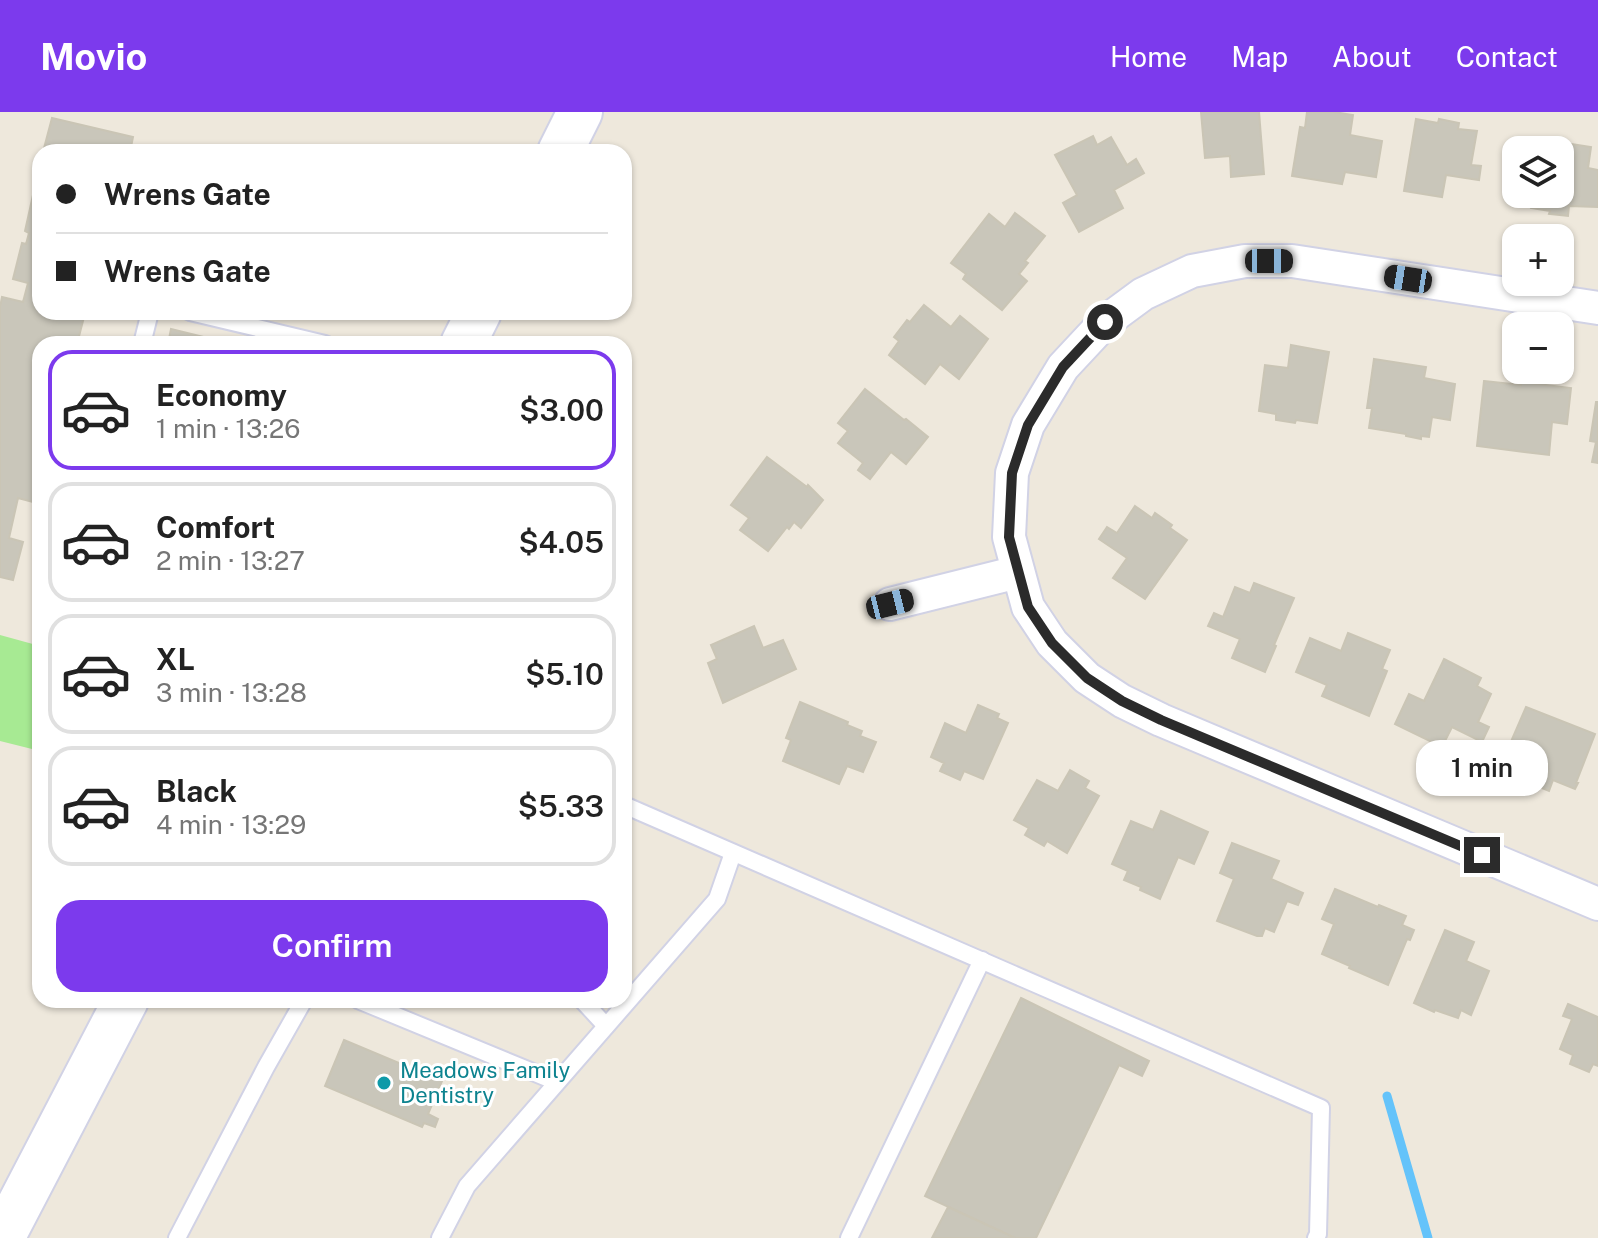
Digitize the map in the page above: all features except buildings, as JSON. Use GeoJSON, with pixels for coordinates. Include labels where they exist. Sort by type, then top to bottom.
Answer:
{"type":"FeatureCollection","features":[{"type":"Feature","properties":{"kind":"main road"},"geometry":{"type":"LineString","coordinates":[[564,144],[580,112]]}},
{"type":"Feature","properties":{"kind":"main road"},"geometry":{"type":"LineString","coordinates":[[11,1212],[122,1008]]}},
{"type":"Feature","properties":{"kind":"street"},"geometry":{"type":"LineString","coordinates":[[1598,308],[1292,261],[1245,261],[1192,271],[1143,294],[1105,322],[1063,367],[1028,425],[1012,473],[1009,537],[1028,607],[1052,643],[1087,678],[1122,701],[1598,904]]}},
{"type":"Feature","properties":{"kind":"street"},"geometry":{"type":"LineString","coordinates":[[890,604],[1018,572]]}},
{"type":"Feature","properties":{"kind":"lane"},"geometry":{"type":"LineString","coordinates":[[224,320],[291,336]]}},
{"type":"Feature","properties":{"kind":"lane"},"geometry":{"type":"LineString","coordinates":[[632,809],[1321,1108],[1316,1238]]}},
{"type":"Feature","properties":{"kind":"lane"},"geometry":{"type":"LineString","coordinates":[[632,996],[717,899],[733,853]]}},
{"type":"Feature","properties":{"kind":"lane"},"geometry":{"type":"LineString","coordinates":[[849,1238],[982,960]]}},
{"type":"Feature","properties":{"kind":"lane"},"geometry":{"type":"LineString","coordinates":[[177,1238],[299,1008]]}},
{"type":"Feature","properties":{"kind":"lane"},"geometry":{"type":"LineString","coordinates":[[377,1008],[557,1082]]}},
{"type":"Feature","properties":{"kind":"lane"},"geometry":{"type":"LineString","coordinates":[[589,1008],[606,1026]]}},
{"type":"Feature","properties":{"kind":"lane"},"geometry":{"type":"LineString","coordinates":[[440,1238],[467,1186],[622,1008]]}},
{"type":"Feature","properties":{"kind":"green space"},"geometry":{"type":"Polygon","coordinates":[[[0,635],[32,644],[32,749],[0,741],[0,635]]]}},
{"type":"Feature","properties":{"kind":"waterway"},"geometry":{"type":"LineString","coordinates":[[1387,1096],[1428,1238]]}},
{"type":"Feature","properties":{"kind":"place","name":"Meadows Family Dentistry"},"geometry":{"type":"Point","coordinates":[384,1083]}},
{"type":"Feature","properties":{"kind":"route"},"geometry":{"type":"LineString","coordinates":[[1105,322],[1063,367],[1028,425],[1012,473],[1009,537],[1028,607],[1052,643],[1087,678],[1122,701],[1482,855]]}}]}
